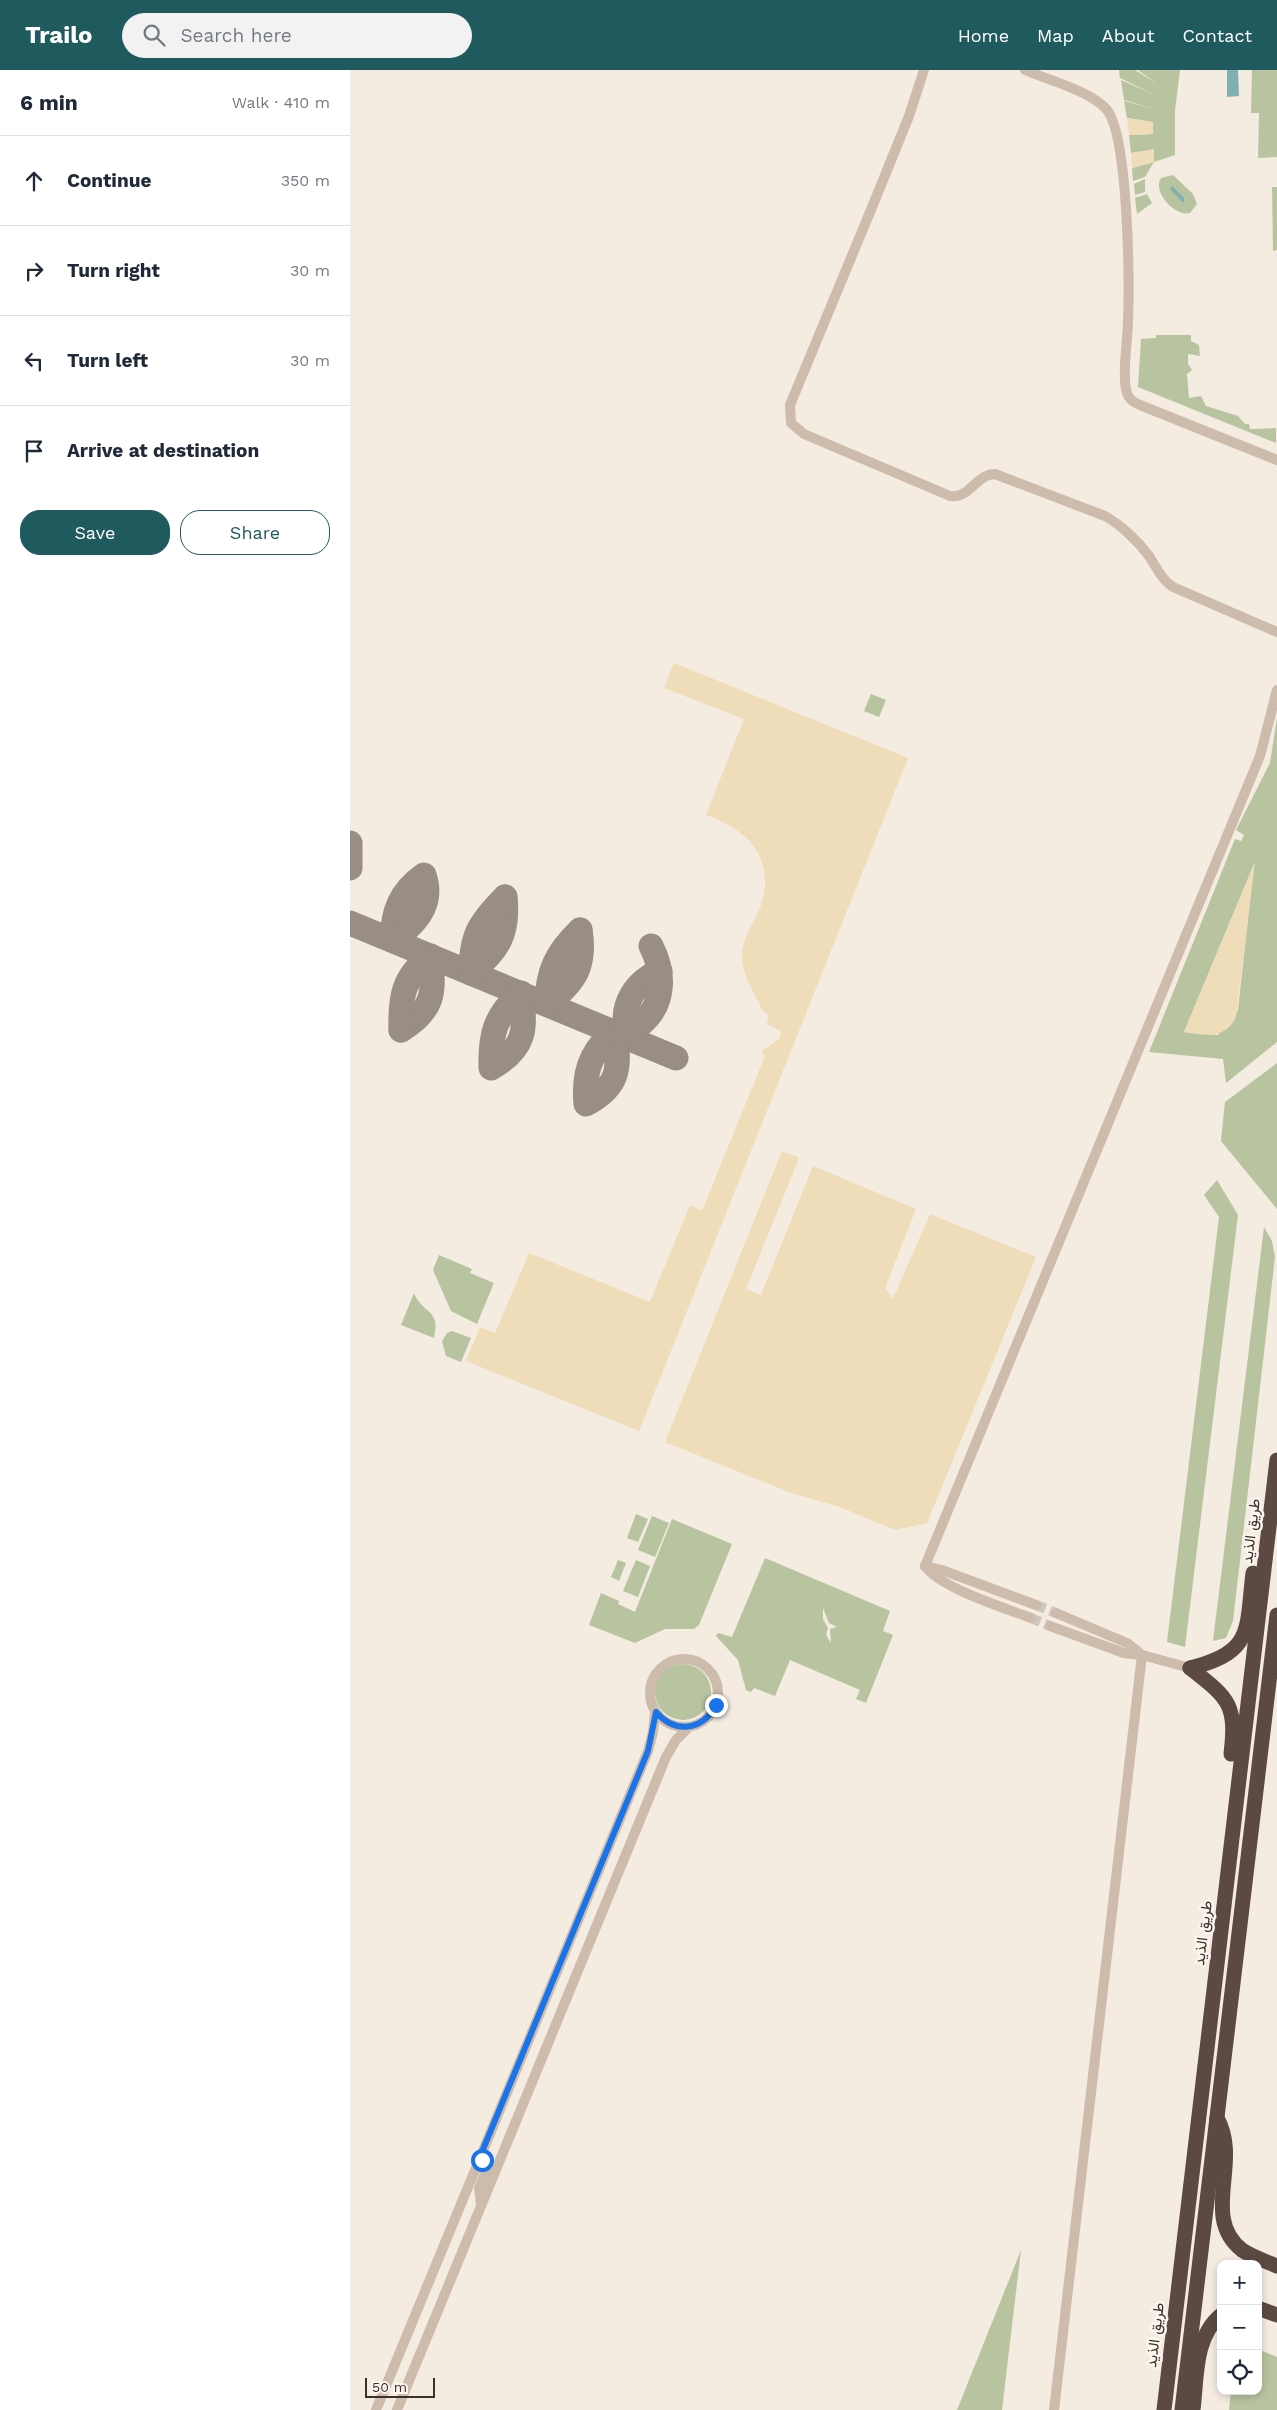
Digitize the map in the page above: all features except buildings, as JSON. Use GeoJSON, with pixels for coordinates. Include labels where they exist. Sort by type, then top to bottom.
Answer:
{"type":"FeatureCollection","features":[{"type":"Feature","properties":{"kind":"highway","name":"طريق الذيد"},"geometry":{"type":"LineString","coordinates":[[1164,2410],[1277,1460]]}},
{"type":"Feature","properties":{"kind":"highway"},"geometry":{"type":"LineString","coordinates":[[1190,1668],[1211,1663],[1227,1656],[1243,1636],[1260,1518],[1265,1499],[1274,1482]]}},
{"type":"Feature","properties":{"kind":"highway"},"geometry":{"type":"LineString","coordinates":[[1182,2410],[1277,1615]]}},
{"type":"Feature","properties":{"kind":"highway"},"geometry":{"type":"LineString","coordinates":[[1269,1682],[1277,1665]]}},
{"type":"Feature","properties":{"kind":"highway"},"geometry":{"type":"LineString","coordinates":[[1190,1668],[1223,1695],[1232,1713],[1233,1733],[1229,1772],[1236,1803]]}},
{"type":"Feature","properties":{"kind":"highway"},"geometry":{"type":"LineString","coordinates":[[1217,2117],[1224,2132],[1227,2148],[1222,2203],[1225,2227],[1231,2238],[1242,2250],[1277,2266]]}},
{"type":"Feature","properties":{"kind":"highway"},"geometry":{"type":"LineString","coordinates":[[1262,2309],[1277,2315]]}},
{"type":"Feature","properties":{"kind":"highway"},"geometry":{"type":"LineString","coordinates":[[1194,2410],[1203,2340],[1211,2323],[1217,2318]]}},
{"type":"Feature","properties":{"kind":"street"},"geometry":{"type":"LineString","coordinates":[[924,70],[909,116],[790,405],[790,417],[795,428],[804,434],[950,496],[961,495],[984,476],[995,474],[1105,516],[1118,524],[1143,549],[1162,578],[1173,587],[1277,632]]}},
{"type":"Feature","properties":{"kind":"street"},"geometry":{"type":"LineString","coordinates":[[909,116],[918,103],[931,70]]}},
{"type":"Feature","properties":{"kind":"street"},"geometry":{"type":"LineString","coordinates":[[1025,70],[1096,99],[1103,105],[1114,121],[1121,161],[1128,239],[1128,318],[1125,384],[1127,395],[1140,405],[1277,460]]}},
{"type":"Feature","properties":{"kind":"street"},"geometry":{"type":"LineString","coordinates":[[925,1566],[1260,756],[1277,690]]}},
{"type":"Feature","properties":{"kind":"street"},"geometry":{"type":"LineString","coordinates":[[925,1566],[942,1570],[1036,1605]]}},
{"type":"Feature","properties":{"kind":"street"},"geometry":{"type":"LineString","coordinates":[[925,1566],[934,1576],[946,1583],[1031,1618]]}},
{"type":"Feature","properties":{"kind":"street"},"geometry":{"type":"LineString","coordinates":[[1056,1612],[1127,1642],[1142,1655]]}},
{"type":"Feature","properties":{"kind":"street"},"geometry":{"type":"LineString","coordinates":[[1050,1626],[1124,1653],[1142,1655],[1190,1668]]}},
{"type":"Feature","properties":{"kind":"street"},"geometry":{"type":"LineString","coordinates":[[1054,2410],[1142,1655]]}},
{"type":"Feature","properties":{"kind":"street"},"geometry":{"type":"LineString","coordinates":[[397,2410],[666,1757],[676,1740],[689,1727],[705,1720],[711,1713],[718,1696],[712,1674],[703,1665],[692,1660],[679,1659],[667,1663],[655,1675],[650,1691],[650,1700],[656,1712],[670,1725],[689,1727]]}},
{"type":"Feature","properties":{"kind":"street"},"geometry":{"type":"LineString","coordinates":[[376,2410],[648,1751],[656,1712]]}},
{"type":"Feature","properties":{"kind":"street"},"geometry":{"type":"LineString","coordinates":[[479,2159],[484,2162],[487,2168],[480,2188],[481,2204]]}},
{"type":"Feature","properties":{"kind":"green space"},"geometry":{"type":"Polygon","coordinates":[[[1119,70],[1135,70],[1156,83],[1138,70],[1180,70],[1175,111],[1175,155],[1154,162],[1154,150],[1131,153],[1129,135],[1153,134],[1153,122],[1127,118],[1124,101],[1154,109],[1124,100],[1121,80],[1155,95],[1120,78],[1119,70]]]}},
{"type":"Feature","properties":{"kind":"green space"},"geometry":{"type":"Polygon","coordinates":[[[1252,70],[1277,70],[1277,157],[1258,158],[1259,113],[1251,113],[1252,70]]]}},
{"type":"Feature","properties":{"kind":"green space"},"geometry":{"type":"Polygon","coordinates":[[[1154,162],[1145,177],[1133,181],[1132,168],[1154,162]]]}},
{"type":"Feature","properties":{"kind":"green space"},"geometry":{"type":"Polygon","coordinates":[[[1173,175],[1193,194],[1197,204],[1190,213],[1178,211],[1166,202],[1162,196],[1159,184],[1161,178],[1173,175]]]}},
{"type":"Feature","properties":{"kind":"green space"},"geometry":{"type":"Polygon","coordinates":[[[1145,179],[1145,192],[1135,195],[1134,184],[1145,179]]]}},
{"type":"Feature","properties":{"kind":"green space"},"geometry":{"type":"Polygon","coordinates":[[[1272,187],[1277,187],[1277,250],[1273,251],[1272,187]]]}},
{"type":"Feature","properties":{"kind":"green space"},"geometry":{"type":"Polygon","coordinates":[[[1147,194],[1152,203],[1137,214],[1135,198],[1147,194]]]}},
{"type":"Feature","properties":{"kind":"green space"},"geometry":{"type":"Polygon","coordinates":[[[1156,335],[1191,335],[1191,341],[1199,345],[1200,356],[1188,354],[1188,364],[1192,370],[1187,374],[1189,398],[1201,396],[1206,406],[1238,416],[1245,424],[1249,424],[1250,429],[1276,428],[1276,443],[1138,387],[1141,339],[1156,338],[1156,335]]]}},
{"type":"Feature","properties":{"kind":"green space"},"geometry":{"type":"Polygon","coordinates":[[[871,694],[886,700],[879,717],[864,711],[871,694]]]}},
{"type":"Feature","properties":{"kind":"green space"},"geometry":{"type":"Polygon","coordinates":[[[1277,717],[1277,1042],[1226,1083],[1223,1059],[1149,1052],[1235,839],[1241,841],[1244,835],[1236,830],[1270,763],[1277,717]],[[1254,864],[1184,1032],[1218,1035],[1238,1010],[1254,864]]]}},
{"type":"Feature","properties":{"kind":"green space"},"geometry":{"type":"Polygon","coordinates":[[[1277,1063],[1277,1209],[1221,1141],[1225,1102],[1277,1063]]]}},
{"type":"Feature","properties":{"kind":"green space"},"geometry":{"type":"Polygon","coordinates":[[[1217,1180],[1238,1215],[1185,1647],[1167,1642],[1219,1217],[1204,1195],[1217,1180]]]}},
{"type":"Feature","properties":{"kind":"green space"},"geometry":{"type":"Polygon","coordinates":[[[1264,1227],[1272,1241],[1275,1257],[1233,1621],[1226,1638],[1213,1641],[1264,1227]]]}},
{"type":"Feature","properties":{"kind":"green space"},"geometry":{"type":"Polygon","coordinates":[[[439,1255],[472,1269],[470,1273],[494,1283],[477,1324],[451,1311],[433,1270],[439,1255]]]}},
{"type":"Feature","properties":{"kind":"green space"},"geometry":{"type":"Polygon","coordinates":[[[414,1293],[433,1316],[436,1328],[434,1338],[401,1325],[414,1293]]]}},
{"type":"Feature","properties":{"kind":"green space"},"geometry":{"type":"Polygon","coordinates":[[[452,1331],[471,1338],[461,1362],[446,1356],[442,1341],[447,1333],[452,1331]]]}},
{"type":"Feature","properties":{"kind":"green space"},"geometry":{"type":"Polygon","coordinates":[[[636,1514],[648,1519],[638,1542],[627,1538],[636,1514]]]}},
{"type":"Feature","properties":{"kind":"green space"},"geometry":{"type":"Polygon","coordinates":[[[652,1516],[669,1523],[655,1557],[638,1550],[652,1516]]]}},
{"type":"Feature","properties":{"kind":"green space"},"geometry":{"type":"Polygon","coordinates":[[[672,1519],[732,1544],[699,1625],[694,1629],[665,1629],[635,1643],[589,1625],[601,1593],[619,1601],[618,1604],[635,1612],[672,1519]]]}},
{"type":"Feature","properties":{"kind":"green space"},"geometry":{"type":"Polygon","coordinates":[[[765,1558],[890,1611],[883,1631],[893,1635],[866,1703],[856,1699],[860,1690],[790,1660],[775,1696],[754,1688],[751,1692],[746,1690],[738,1660],[716,1636],[718,1633],[732,1637],[765,1558]],[[823,1608],[823,1619],[828,1628],[826,1635],[831,1643],[830,1629],[837,1627],[829,1623],[823,1608]]]}},
{"type":"Feature","properties":{"kind":"green space"},"geometry":{"type":"Polygon","coordinates":[[[618,1560],[626,1563],[619,1581],[611,1577],[618,1560]]]}},
{"type":"Feature","properties":{"kind":"green space"},"geometry":{"type":"Polygon","coordinates":[[[636,1560],[650,1566],[638,1597],[623,1591],[636,1560]]]}},
{"type":"Feature","properties":{"kind":"green space"},"geometry":{"type":"Polygon","coordinates":[[[677,1664],[689,1664],[703,1672],[711,1686],[709,1703],[703,1712],[689,1720],[677,1720],[667,1715],[660,1708],[655,1698],[655,1686],[660,1676],[667,1669],[677,1664]]]}},
{"type":"Feature","properties":{"kind":"green space"},"geometry":{"type":"Polygon","coordinates":[[[1021,2250],[1002,2410],[957,2410],[1021,2250]]]}},
{"type":"Feature","properties":{"kind":"green space"},"geometry":{"type":"Polygon","coordinates":[[[1262,2351],[1277,2357],[1277,2410],[1229,2410],[1231,2395],[1262,2395],[1262,2351]]]}},
{"type":"Feature","properties":{"kind":"sand"},"geometry":{"type":"Polygon","coordinates":[[[1127,118],[1153,122],[1153,134],[1129,135],[1127,118]]]}},
{"type":"Feature","properties":{"kind":"sand"},"geometry":{"type":"Polygon","coordinates":[[[1154,149],[1154,162],[1132,168],[1131,153],[1154,149]]]}},
{"type":"Feature","properties":{"kind":"sand"},"geometry":{"type":"Polygon","coordinates":[[[674,663],[908,758],[639,1431],[466,1361],[480,1327],[495,1333],[529,1253],[650,1302],[690,1205],[702,1211],[765,1056],[761,1052],[780,1038],[781,1031],[767,1024],[769,1015],[763,1011],[753,991],[742,961],[744,942],[760,908],[764,891],[765,876],[762,862],[756,849],[747,839],[722,821],[706,815],[744,719],[664,688],[674,663]]]}},
{"type":"Feature","properties":{"kind":"sand"},"geometry":{"type":"Polygon","coordinates":[[[1255,862],[1236,1017],[1220,1033],[1207,1035],[1184,1032],[1255,862]]]}},
{"type":"Feature","properties":{"kind":"sand"},"geometry":{"type":"Polygon","coordinates":[[[782,1151],[799,1158],[746,1289],[761,1295],[813,1166],[916,1209],[885,1288],[893,1299],[930,1214],[1036,1257],[927,1523],[895,1530],[840,1507],[794,1494],[665,1442],[782,1151]]]}},
{"type":"Feature","properties":{"kind":"water"},"geometry":{"type":"Polygon","coordinates":[[[1227,70],[1238,70],[1239,96],[1227,97],[1227,70]]]}},
{"type":"Feature","properties":{"kind":"water"},"geometry":{"type":"Polygon","coordinates":[[[1172,186],[1184,198],[1184,202],[1170,189],[1172,186]]]}},
{"type":"Feature","properties":{"kind":"taxiway"},"geometry":{"type":"LineString","coordinates":[[350,843],[350,868]]}},
{"type":"Feature","properties":{"kind":"taxiway"},"geometry":{"type":"LineString","coordinates":[[424,875],[426,895],[420,913],[408,928],[392,940],[394,920],[399,903],[409,888],[424,875]]}},
{"type":"Feature","properties":{"kind":"taxiway"},"geometry":{"type":"LineString","coordinates":[[471,973],[488,957],[500,940],[505,921],[505,897]]}},
{"type":"Feature","properties":{"kind":"taxiway"},"geometry":{"type":"LineString","coordinates":[[471,973],[471,960],[478,931],[505,897]]}},
{"type":"Feature","properties":{"kind":"taxiway"},"geometry":{"type":"LineString","coordinates":[[350,923],[676,1058]]}},
{"type":"Feature","properties":{"kind":"taxiway"},"geometry":{"type":"LineString","coordinates":[[547,1004],[565,988],[576,972],[581,954],[580,930]]}},
{"type":"Feature","properties":{"kind":"taxiway"},"geometry":{"type":"LineString","coordinates":[[547,1004],[549,982],[555,963],[565,946],[580,930]]}},
{"type":"Feature","properties":{"kind":"taxiway"},"geometry":{"type":"LineString","coordinates":[[622,1035],[642,1023],[650,1015],[659,996],[660,976],[651,946]]}},
{"type":"Feature","properties":{"kind":"taxiway"},"geometry":{"type":"LineString","coordinates":[[401,1030],[420,1015],[430,999],[432,990],[430,956]]}},
{"type":"Feature","properties":{"kind":"taxiway"},"geometry":{"type":"LineString","coordinates":[[401,1030],[401,1007],[405,989],[414,972],[430,956]]}},
{"type":"Feature","properties":{"kind":"taxiway"},"geometry":{"type":"LineString","coordinates":[[626,1032],[626,1012],[632,995],[643,981],[660,971]]}},
{"type":"Feature","properties":{"kind":"taxiway"},"geometry":{"type":"LineString","coordinates":[[521,993],[524,1017],[521,1037],[511,1053],[491,1068],[493,1036],[496,1026],[505,1009],[521,993]]}},
{"type":"Feature","properties":{"kind":"taxiway"},"geometry":{"type":"LineString","coordinates":[[615,1032],[617,1055],[615,1074],[606,1090],[586,1104],[585,1093],[590,1064],[606,1039],[615,1032]]}},
{"type":"Feature","properties":{"kind":"tunnel"},"geometry":{"type":"LineString","coordinates":[[1036,1605],[1056,1613]]}},
{"type":"Feature","properties":{"kind":"tunnel"},"geometry":{"type":"LineString","coordinates":[[1031,1618],[1050,1626]]}},
{"type":"Feature","properties":{"kind":"route"},"geometry":{"type":"LineString","coordinates":[[482,2160],[479,2159],[507,2089],[648,1751],[656,1712],[670,1725],[689,1727],[705,1720],[716,1705]]}}]}
